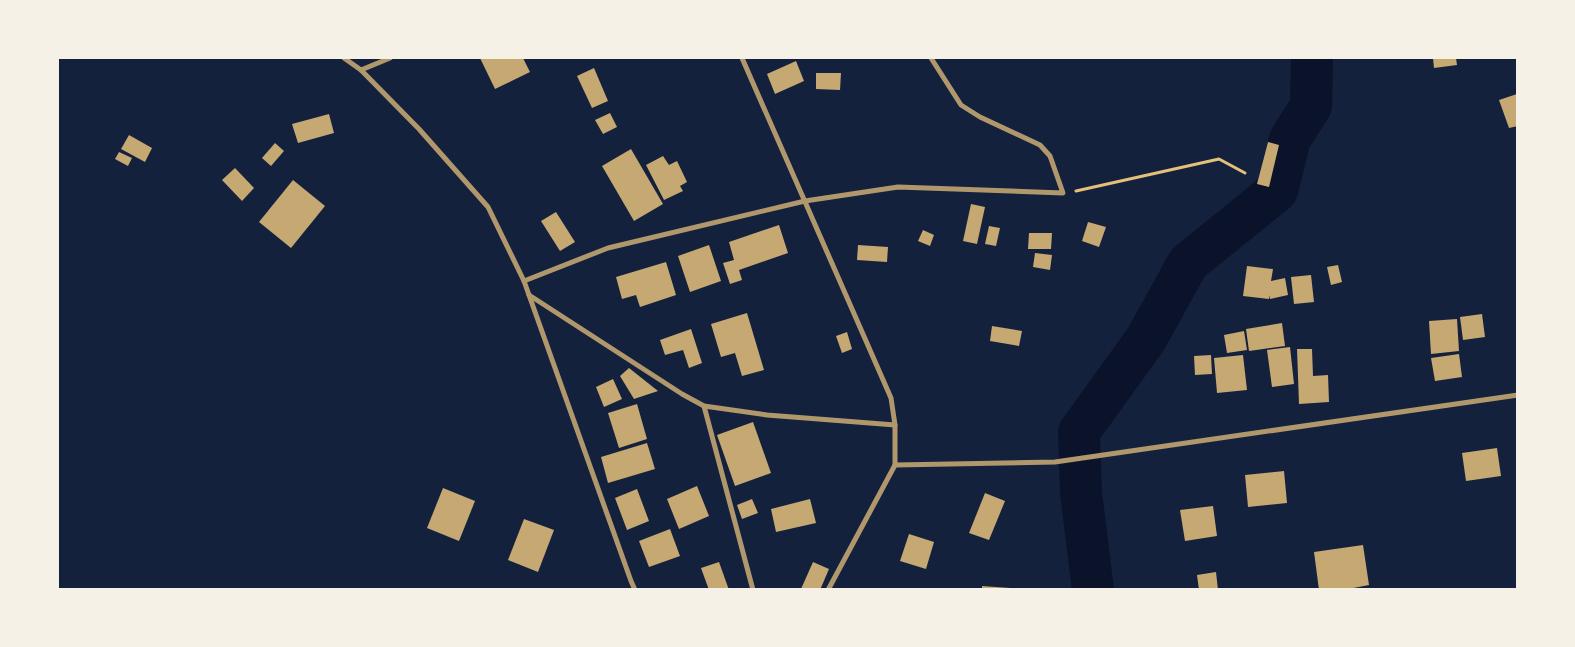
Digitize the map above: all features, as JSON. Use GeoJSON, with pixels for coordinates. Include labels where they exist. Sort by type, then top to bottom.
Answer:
{"type":"FeatureCollection","features":[{"type":"Feature","properties":{"kind":"street"},"geometry":{"type":"LineString","coordinates":[[344,58],[361,70],[420,129],[488,207],[529,294],[635,590]]}},
{"type":"Feature","properties":{"kind":"street"},"geometry":{"type":"LineString","coordinates":[[361,70],[390,58]]}},
{"type":"Feature","properties":{"kind":"street"},"geometry":{"type":"LineString","coordinates":[[742,58],[890,398],[895,425],[895,465],[828,590]]}},
{"type":"Feature","properties":{"kind":"street"},"geometry":{"type":"LineString","coordinates":[[524,281],[608,248],[805,201],[898,187],[1063,193],[1050,156],[1040,145],[980,117],[961,105],[931,58]]}},
{"type":"Feature","properties":{"kind":"street"},"geometry":{"type":"LineString","coordinates":[[529,294],[682,394],[704,406],[767,415],[895,425]]}},
{"type":"Feature","properties":{"kind":"street"},"geometry":{"type":"LineString","coordinates":[[895,465],[1055,462],[1518,395]]}},
{"type":"Feature","properties":{"kind":"street"},"geometry":{"type":"LineString","coordinates":[[704,406],[754,590]]}},
{"type":"Feature","properties":{"kind":"path"},"geometry":{"type":"LineString","coordinates":[[1063,193],[1089,189],[1219,159],[1245,173]]}},
{"type":"Feature","properties":{"kind":"building"},"geometry":{"type":"Polygon","coordinates":[[[480,58],[523,58],[530,72],[495,89],[480,58]]]}},
{"type":"Feature","properties":{"kind":"building"},"geometry":{"type":"Polygon","coordinates":[[[1433,58],[1456,58],[1457,65],[1434,68],[1433,58]]]}},
{"type":"Feature","properties":{"kind":"building"},"geometry":{"type":"Polygon","coordinates":[[[796,61],[804,81],[775,94],[767,74],[796,61]]]}},
{"type":"Feature","properties":{"kind":"building"},"geometry":{"type":"Polygon","coordinates":[[[594,68],[608,101],[592,108],[577,76],[594,68]]]}},
{"type":"Feature","properties":{"kind":"building"},"geometry":{"type":"Polygon","coordinates":[[[816,73],[841,73],[840,90],[816,89],[816,73]]]}},
{"type":"Feature","properties":{"kind":"building"},"geometry":{"type":"Polygon","coordinates":[[[1517,94],[1518,126],[1509,128],[1499,100],[1517,94]]]}},
{"type":"Feature","properties":{"kind":"building"},"geometry":{"type":"Polygon","coordinates":[[[610,113],[617,127],[603,134],[595,120],[610,113]]]}},
{"type":"Feature","properties":{"kind":"building"},"geometry":{"type":"Polygon","coordinates":[[[329,114],[334,133],[298,143],[292,124],[329,114]]]}},
{"type":"Feature","properties":{"kind":"building"},"geometry":{"type":"Polygon","coordinates":[[[129,135],[152,148],[145,162],[121,149],[129,135]]]}},
{"type":"Feature","properties":{"kind":"building"},"geometry":{"type":"Polygon","coordinates":[[[1268,142],[1279,145],[1269,187],[1257,184],[1268,142]]]}},
{"type":"Feature","properties":{"kind":"building"},"geometry":{"type":"Polygon","coordinates":[[[275,143],[284,151],[271,166],[262,158],[275,143]]]}},
{"type":"Feature","properties":{"kind":"building"},"geometry":{"type":"Polygon","coordinates":[[[631,149],[663,204],[634,221],[602,166],[631,149]]]}},
{"type":"Feature","properties":{"kind":"building"},"geometry":{"type":"Polygon","coordinates":[[[119,152],[132,158],[128,166],[115,159],[119,152]]]}},
{"type":"Feature","properties":{"kind":"building"},"geometry":{"type":"Polygon","coordinates":[[[663,156],[669,165],[677,161],[687,182],[680,186],[683,191],[664,200],[646,165],[663,156]]]}},
{"type":"Feature","properties":{"kind":"building"},"geometry":{"type":"Polygon","coordinates":[[[235,168],[254,188],[242,201],[222,180],[235,168]]]}},
{"type":"Feature","properties":{"kind":"building"},"geometry":{"type":"Polygon","coordinates":[[[293,180],[325,206],[291,248],[259,222],[293,180]]]}},
{"type":"Feature","properties":{"kind":"building"},"geometry":{"type":"Polygon","coordinates":[[[971,204],[985,207],[977,244],[963,241],[971,204]]]}},
{"type":"Feature","properties":{"kind":"building"},"geometry":{"type":"Polygon","coordinates":[[[556,212],[575,242],[560,251],[541,221],[556,212]]]}},
{"type":"Feature","properties":{"kind":"building"},"geometry":{"type":"Polygon","coordinates":[[[1088,222],[1106,227],[1099,247],[1082,241],[1088,222]]]}},
{"type":"Feature","properties":{"kind":"building"},"geometry":{"type":"Polygon","coordinates":[[[779,225],[788,253],[739,270],[742,280],[730,284],[723,263],[734,260],[729,242],[779,225]]]}},
{"type":"Feature","properties":{"kind":"building"},"geometry":{"type":"Polygon","coordinates":[[[989,226],[1000,228],[996,246],[985,244],[989,226]]]}},
{"type":"Feature","properties":{"kind":"building"},"geometry":{"type":"Polygon","coordinates":[[[923,230],[934,235],[930,246],[918,241],[923,230]]]}},
{"type":"Feature","properties":{"kind":"building"},"geometry":{"type":"Polygon","coordinates":[[[1029,233],[1052,233],[1051,249],[1028,249],[1029,233]]]}},
{"type":"Feature","properties":{"kind":"building"},"geometry":{"type":"Polygon","coordinates":[[[709,245],[721,281],[690,292],[678,256],[709,245]]]}},
{"type":"Feature","properties":{"kind":"building"},"geometry":{"type":"Polygon","coordinates":[[[858,245],[888,247],[887,262],[857,260],[858,245]]]}},
{"type":"Feature","properties":{"kind":"building"},"geometry":{"type":"Polygon","coordinates":[[[1035,253],[1052,255],[1050,270],[1033,267],[1035,253]]]}},
{"type":"Feature","properties":{"kind":"building"},"geometry":{"type":"Polygon","coordinates":[[[666,262],[676,295],[640,307],[636,295],[622,299],[616,277],[666,262]]]}},
{"type":"Feature","properties":{"kind":"building"},"geometry":{"type":"Polygon","coordinates":[[[1338,265],[1342,282],[1331,285],[1327,267],[1338,265]]]}},
{"type":"Feature","properties":{"kind":"building"},"geometry":{"type":"Polygon","coordinates":[[[1247,266],[1273,269],[1271,281],[1285,278],[1288,295],[1270,299],[1269,295],[1269,299],[1243,296],[1247,266]]]}},
{"type":"Feature","properties":{"kind":"building"},"geometry":{"type":"Polygon","coordinates":[[[1311,275],[1314,302],[1294,304],[1291,277],[1311,275]]]}},
{"type":"Feature","properties":{"kind":"building"},"geometry":{"type":"Polygon","coordinates":[[[747,313],[764,370],[742,376],[735,353],[721,357],[711,324],[747,313]]]}},
{"type":"Feature","properties":{"kind":"building"},"geometry":{"type":"Polygon","coordinates":[[[1482,314],[1485,337],[1463,340],[1460,317],[1482,314]]]}},
{"type":"Feature","properties":{"kind":"building"},"geometry":{"type":"Polygon","coordinates":[[[1457,319],[1459,351],[1431,354],[1429,321],[1457,319]]]}},
{"type":"Feature","properties":{"kind":"building"},"geometry":{"type":"Polygon","coordinates":[[[1282,323],[1285,346],[1249,351],[1246,329],[1282,323]]]}},
{"type":"Feature","properties":{"kind":"building"},"geometry":{"type":"Polygon","coordinates":[[[992,326],[1022,331],[1019,346],[990,341],[992,326]]]}},
{"type":"Feature","properties":{"kind":"building"},"geometry":{"type":"Polygon","coordinates":[[[691,329],[702,363],[689,368],[683,350],[665,355],[660,340],[691,329]]]}},
{"type":"Feature","properties":{"kind":"building"},"geometry":{"type":"Polygon","coordinates":[[[1244,331],[1247,350],[1227,353],[1224,335],[1244,331]]]}},
{"type":"Feature","properties":{"kind":"building"},"geometry":{"type":"Polygon","coordinates":[[[847,332],[852,349],[842,353],[836,336],[847,332]]]}},
{"type":"Feature","properties":{"kind":"building"},"geometry":{"type":"Polygon","coordinates":[[[1290,347],[1294,384],[1272,387],[1267,350],[1290,347]]]}},
{"type":"Feature","properties":{"kind":"building"},"geometry":{"type":"Polygon","coordinates":[[[1297,349],[1312,349],[1313,376],[1328,375],[1329,402],[1299,404],[1297,349]]]}},
{"type":"Feature","properties":{"kind":"building"},"geometry":{"type":"Polygon","coordinates":[[[1459,354],[1462,377],[1435,381],[1431,358],[1459,354]]]}},
{"type":"Feature","properties":{"kind":"building"},"geometry":{"type":"Polygon","coordinates":[[[1211,355],[1212,374],[1195,375],[1194,356],[1211,355]]]}},
{"type":"Feature","properties":{"kind":"building"},"geometry":{"type":"Polygon","coordinates":[[[1243,355],[1247,390],[1217,393],[1214,358],[1243,355]]]}},
{"type":"Feature","properties":{"kind":"building"},"geometry":{"type":"Polygon","coordinates":[[[629,368],[658,391],[634,399],[620,376],[629,368]]]}},
{"type":"Feature","properties":{"kind":"building"},"geometry":{"type":"Polygon","coordinates":[[[613,379],[622,399],[604,407],[596,387],[613,379]]]}},
{"type":"Feature","properties":{"kind":"building"},"geometry":{"type":"Polygon","coordinates":[[[637,404],[647,439],[619,448],[608,413],[637,404]]]}},
{"type":"Feature","properties":{"kind":"building"},"geometry":{"type":"Polygon","coordinates":[[[753,422],[771,473],[735,486],[717,435],[753,422]]]}},
{"type":"Feature","properties":{"kind":"building"},"geometry":{"type":"Polygon","coordinates":[[[647,443],[655,469],[608,483],[601,457],[647,443]]]}},
{"type":"Feature","properties":{"kind":"building"},"geometry":{"type":"Polygon","coordinates":[[[1497,448],[1501,476],[1466,481],[1462,453],[1497,448]]]}},
{"type":"Feature","properties":{"kind":"building"},"geometry":{"type":"Polygon","coordinates":[[[1284,471],[1287,503],[1248,507],[1245,475],[1284,471]]]}},
{"type":"Feature","properties":{"kind":"building"},"geometry":{"type":"Polygon","coordinates":[[[697,486],[709,516],[679,529],[667,499],[697,486]]]}},
{"type":"Feature","properties":{"kind":"building"},"geometry":{"type":"Polygon","coordinates":[[[443,488],[475,501],[459,541],[427,528],[443,488]]]}},
{"type":"Feature","properties":{"kind":"building"},"geometry":{"type":"Polygon","coordinates":[[[637,489],[649,521],[627,530],[615,498],[637,489]]]}},
{"type":"Feature","properties":{"kind":"building"},"geometry":{"type":"Polygon","coordinates":[[[985,493],[1005,501],[989,540],[969,533],[985,493]]]}},
{"type":"Feature","properties":{"kind":"building"},"geometry":{"type":"Polygon","coordinates":[[[752,499],[758,513],[742,519],[737,505],[752,499]]]}},
{"type":"Feature","properties":{"kind":"building"},"geometry":{"type":"Polygon","coordinates":[[[810,499],[816,523],[776,532],[771,509],[810,499]]]}},
{"type":"Feature","properties":{"kind":"building"},"geometry":{"type":"Polygon","coordinates":[[[1213,506],[1217,536],[1185,541],[1180,510],[1213,506]]]}},
{"type":"Feature","properties":{"kind":"building"},"geometry":{"type":"Polygon","coordinates":[[[524,519],[554,530],[538,572],[508,560],[524,519]]]}},
{"type":"Feature","properties":{"kind":"building"},"geometry":{"type":"Polygon","coordinates":[[[670,529],[680,556],[649,567],[639,541],[670,529]]]}},
{"type":"Feature","properties":{"kind":"building"},"geometry":{"type":"Polygon","coordinates":[[[909,534],[934,542],[926,569],[900,561],[909,534]]]}},
{"type":"Feature","properties":{"kind":"building"},"geometry":{"type":"Polygon","coordinates":[[[1363,545],[1369,585],[1343,590],[1319,590],[1314,552],[1363,545]]]}},
{"type":"Feature","properties":{"kind":"building"},"geometry":{"type":"Polygon","coordinates":[[[719,562],[729,590],[709,590],[701,568],[719,562]]]}},
{"type":"Feature","properties":{"kind":"building"},"geometry":{"type":"Polygon","coordinates":[[[813,562],[829,569],[820,590],[801,589],[813,562]]]}},
{"type":"Feature","properties":{"kind":"building"},"geometry":{"type":"Polygon","coordinates":[[[1216,572],[1218,590],[1199,590],[1197,575],[1216,572]]]}},
{"type":"Feature","properties":{"kind":"building"},"geometry":{"type":"Polygon","coordinates":[[[982,586],[1010,588],[1010,590],[982,590],[982,586]]]}},
{"type":"Feature","properties":{"kind":"waterway"},"geometry":{"type":"LineString","coordinates":[[1093,590],[1081,493],[1079,432],[1146,339],[1188,263],[1277,191],[1290,139],[1311,106],[1312,58]]}}]}
